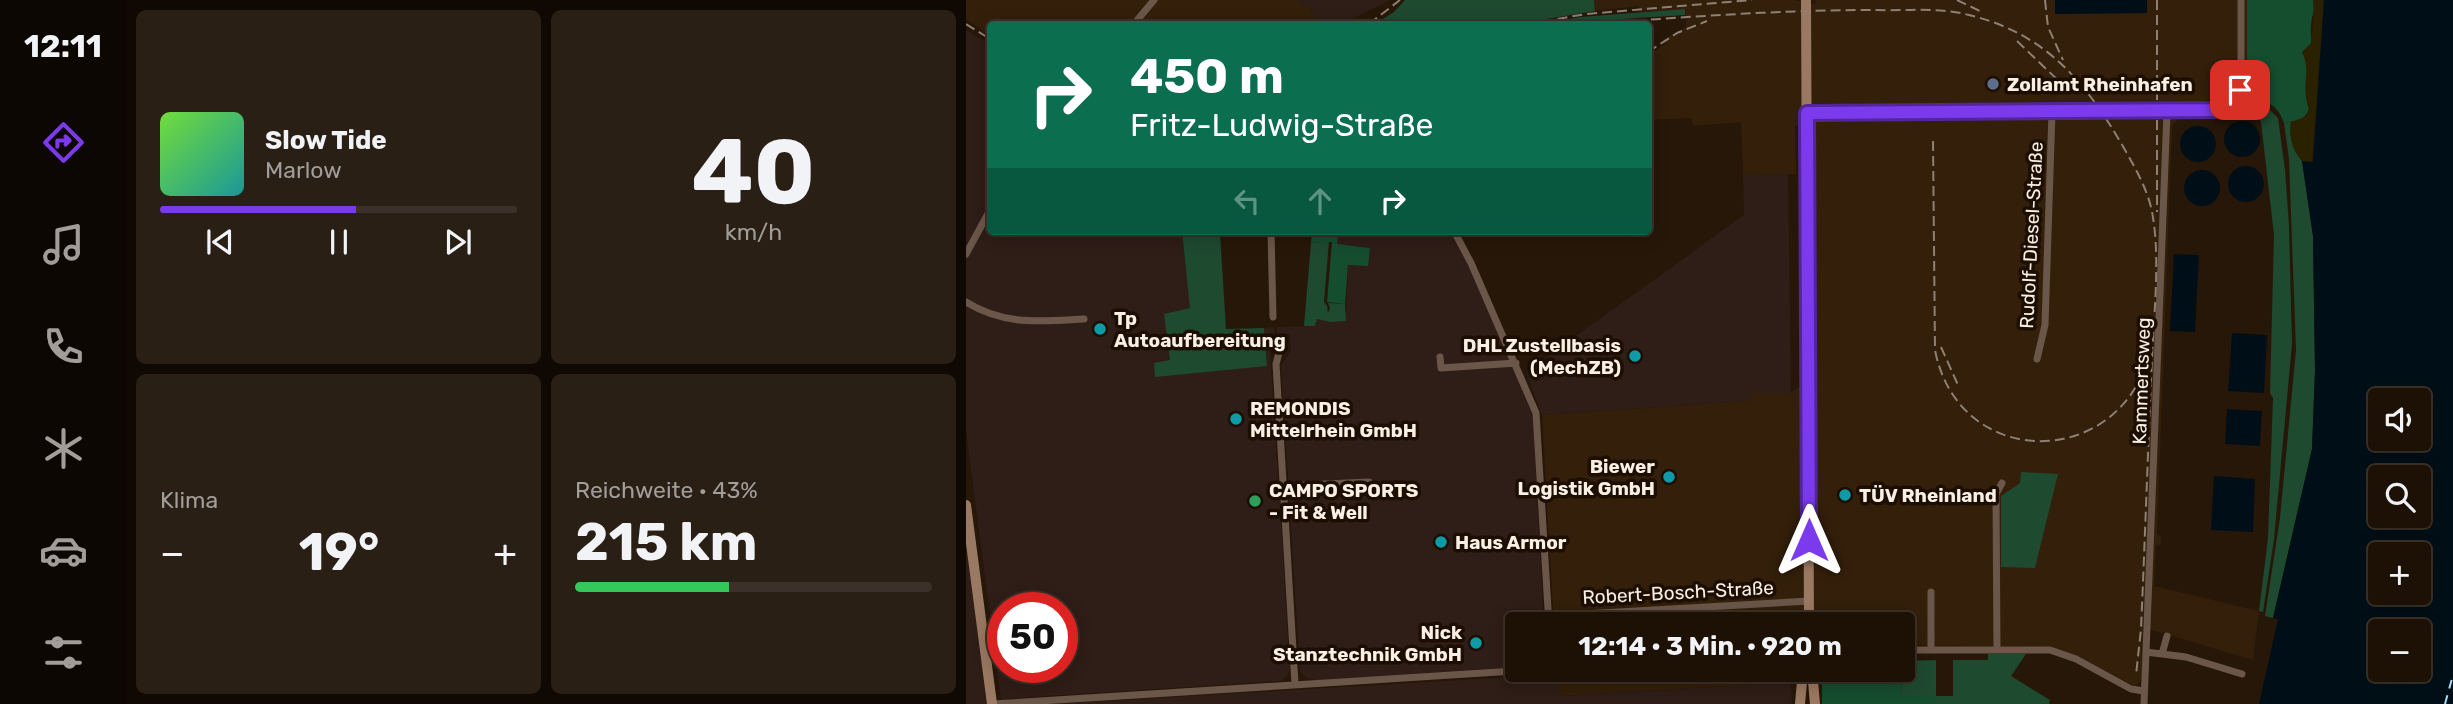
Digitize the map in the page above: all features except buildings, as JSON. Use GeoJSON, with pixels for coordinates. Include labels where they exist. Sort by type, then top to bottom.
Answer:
{"type":"FeatureCollection","features":[{"type":"Feature","properties":{"kind":"main road"},"geometry":{"type":"LineString","coordinates":[[1806,0],[1809,612]]}},
{"type":"Feature","properties":{"kind":"main road"},"geometry":{"type":"LineString","coordinates":[[966,505],[993,704]]}},
{"type":"Feature","properties":{"kind":"main road"},"geometry":{"type":"LineString","coordinates":[[1800,704],[1802,682]]}},
{"type":"Feature","properties":{"kind":"main road"},"geometry":{"type":"LineString","coordinates":[[1813,682],[1815,704]]}},
{"type":"Feature","properties":{"kind":"street"},"geometry":{"type":"LineString","coordinates":[[1136,21],[1154,0]]}},
{"type":"Feature","properties":{"kind":"street"},"geometry":{"type":"LineString","coordinates":[[1807,113],[2214,110],[2231,104],[2237,97],[2241,82],[2241,0]]}},
{"type":"Feature","properties":{"kind":"street","name":"Rudolf-Diesel-Straße"},"geometry":{"type":"LineString","coordinates":[[2036,359],[2045,325],[2052,112]]}},
{"type":"Feature","properties":{"kind":"street","name":"Kammertsweg"},"geometry":{"type":"LineString","coordinates":[[2144,704],[2167,112]]}},
{"type":"Feature","properties":{"kind":"street"},"geometry":{"type":"LineString","coordinates":[[966,254],[987,216]]}},
{"type":"Feature","properties":{"kind":"street"},"geometry":{"type":"LineString","coordinates":[[1271,235],[1273,317]]}},
{"type":"Feature","properties":{"kind":"street"},"geometry":{"type":"LineString","coordinates":[[1456,235],[1471,262],[1536,413],[1549,612]]}},
{"type":"Feature","properties":{"kind":"street"},"geometry":{"type":"LineString","coordinates":[[966,302],[990,315],[1011,320],[1084,319]]}},
{"type":"Feature","properties":{"kind":"street"},"geometry":{"type":"LineString","coordinates":[[1281,345],[1276,364],[1295,684]]}},
{"type":"Feature","properties":{"kind":"street"},"geometry":{"type":"LineString","coordinates":[[1440,357],[1441,372],[1516,363]]}},
{"type":"Feature","properties":{"kind":"street"},"geometry":{"type":"LineString","coordinates":[[1283,486],[1369,482],[1370,491]]}},
{"type":"Feature","properties":{"kind":"street"},"geometry":{"type":"LineString","coordinates":[[1997,649],[1996,494],[2002,483]]}},
{"type":"Feature","properties":{"kind":"street"},"geometry":{"type":"LineString","coordinates":[[1931,593],[1931,650]]}},
{"type":"Feature","properties":{"kind":"street","name":"Robert-Bosch-Straße"},"geometry":{"type":"LineString","coordinates":[[1605,612],[1809,601]]}},
{"type":"Feature","properties":{"kind":"street"},"geometry":{"type":"LineString","coordinates":[[2162,654],[2167,636]]}},
{"type":"Feature","properties":{"kind":"street"},"geometry":{"type":"LineString","coordinates":[[1915,650],[2037,649],[2057,652],[2076,659],[2131,689],[2144,691]]}},
{"type":"Feature","properties":{"kind":"street"},"geometry":{"type":"LineString","coordinates":[[2146,652],[2186,657],[2242,674]]}},
{"type":"Feature","properties":{"kind":"street"},"geometry":{"type":"LineString","coordinates":[[993,704],[1505,672]]}},
{"type":"Feature","properties":{"kind":"shaded area"},"geometry":{"type":"Polygon","coordinates":[[[966,0],[1298,0],[1302,6],[1308,4],[1317,21],[987,21],[987,34],[966,19],[966,0]]]}},
{"type":"Feature","properties":{"kind":"shaded area"},"geometry":{"type":"Polygon","coordinates":[[[1298,0],[1390,0],[1348,21],[1317,21],[1308,4],[1302,7],[1298,0]]]}},
{"type":"Feature","properties":{"kind":"shaded area"},"geometry":{"type":"Polygon","coordinates":[[[1594,0],[1794,0],[1815,4],[1816,0],[2055,0],[2055,13],[2059,14],[2146,13],[2147,0],[2247,0],[2245,99],[2236,111],[2228,115],[2180,117],[2172,126],[2157,534],[2161,537],[2161,544],[2156,546],[2154,586],[2259,611],[2253,660],[2145,628],[2142,680],[2135,686],[2077,657],[2050,647],[1915,645],[1915,612],[1553,612],[1542,415],[1750,401],[1750,393],[1791,393],[1815,375],[1815,125],[1795,125],[1796,174],[1743,175],[1741,122],[1693,126],[1691,118],[1652,120],[1652,53],[1665,44],[1662,40],[1686,27],[1685,9],[1640,12],[1639,6],[1595,11],[1594,0]]]}},
{"type":"Feature","properties":{"kind":"shaded area"},"geometry":{"type":"Polygon","coordinates":[[[2055,0],[2147,0],[2147,13],[2055,14],[2055,0]]]}},
{"type":"Feature","properties":{"kind":"shaded area"},"geometry":{"type":"Polygon","coordinates":[[[2324,0],[2453,0],[2453,704],[2259,704],[2278,619],[2273,618],[2312,449],[2315,371],[2313,236],[2302,161],[2313,162],[2324,0]]]}},
{"type":"Feature","properties":{"kind":"shaded area"},"geometry":{"type":"Polygon","coordinates":[[[966,30],[987,42],[987,235],[1182,235],[1191,308],[1267,366],[1264,328],[1274,327],[1274,333],[1269,333],[1290,670],[1280,681],[1001,699],[999,683],[1078,683],[1078,592],[987,592],[966,431],[966,30]]]}},
{"type":"Feature","properties":{"kind":"shaded area"},"geometry":{"type":"Polygon","coordinates":[[[2242,121],[2255,126],[2260,139],[2255,152],[2242,157],[2229,152],[2224,139],[2229,126],[2242,121]]]}},
{"type":"Feature","properties":{"kind":"shaded area"},"geometry":{"type":"Polygon","coordinates":[[[2198,126],[2211,131],[2216,144],[2211,157],[2198,162],[2185,157],[2180,144],[2185,131],[2198,126]]]}},
{"type":"Feature","properties":{"kind":"shaded area"},"geometry":{"type":"Polygon","coordinates":[[[2246,166],[2259,171],[2264,184],[2259,197],[2246,202],[2233,197],[2228,184],[2233,171],[2246,166]]]}},
{"type":"Feature","properties":{"kind":"shaded area"},"geometry":{"type":"Polygon","coordinates":[[[2202,170],[2215,175],[2220,188],[2215,201],[2202,206],[2189,201],[2184,188],[2189,175],[2202,170]]]}},
{"type":"Feature","properties":{"kind":"shaded area"},"geometry":{"type":"Polygon","coordinates":[[[1788,174],[1791,393],[1750,393],[1750,401],[1542,415],[1526,372],[1744,215],[1743,175],[1788,174]]]}},
{"type":"Feature","properties":{"kind":"shaded area"},"geometry":{"type":"Polygon","coordinates":[[[1337,235],[1452,235],[1467,262],[1531,409],[1543,612],[1505,612],[1505,668],[1317,680],[1309,679],[1300,671],[1281,366],[1291,350],[1290,335],[1277,334],[1277,327],[1315,326],[1317,319],[1330,322],[1346,313],[1348,264],[1370,248],[1336,244],[1337,235]]]}},
{"type":"Feature","properties":{"kind":"shaded area"},"geometry":{"type":"Polygon","coordinates":[[[2174,254],[2199,255],[2195,332],[2170,331],[2174,254]]]}},
{"type":"Feature","properties":{"kind":"shaded area"},"geometry":{"type":"Polygon","coordinates":[[[2232,333],[2267,335],[2264,393],[2228,391],[2232,333]]]}},
{"type":"Feature","properties":{"kind":"shaded area"},"geometry":{"type":"Polygon","coordinates":[[[2227,409],[2262,411],[2260,446],[2225,444],[2227,409]]]}},
{"type":"Feature","properties":{"kind":"shaded area"},"geometry":{"type":"Polygon","coordinates":[[[2214,476],[2255,479],[2253,532],[2211,530],[2214,476]]]}},
{"type":"Feature","properties":{"kind":"shaded area"},"geometry":{"type":"Polygon","coordinates":[[[966,535],[988,704],[966,704],[966,535]]]}},
{"type":"Feature","properties":{"kind":"shaded area"},"geometry":{"type":"Polygon","coordinates":[[[1505,678],[1505,682],[1558,682],[1559,696],[1791,682],[1792,704],[1053,704],[1505,678]]]}},
{"type":"Feature","properties":{"kind":"shaded area"},"geometry":{"type":"Polygon","coordinates":[[[1558,682],[1791,682],[1559,696],[1558,682]]]}},
{"type":"Feature","properties":{"kind":"green space"},"geometry":{"type":"Polygon","coordinates":[[[1405,0],[1594,0],[1595,11],[1535,21],[1380,21],[1394,12],[1405,0]]]}},
{"type":"Feature","properties":{"kind":"green space"},"geometry":{"type":"Polygon","coordinates":[[[2247,0],[2313,0],[2306,84],[2309,109],[2300,120],[2284,123],[2274,106],[2245,98],[2247,0]]]}},
{"type":"Feature","properties":{"kind":"green space"},"geometry":{"type":"Polygon","coordinates":[[[1685,9],[1685,15],[1559,21],[1685,9]]]}},
{"type":"Feature","properties":{"kind":"green space"},"geometry":{"type":"Polygon","coordinates":[[[2243,102],[2267,107],[2278,118],[2289,226],[2292,344],[2274,539],[2263,612],[2259,611],[2268,538],[2273,398],[2270,393],[2274,235],[2261,122],[2257,116],[2236,111],[2243,102]]]}},
{"type":"Feature","properties":{"kind":"green space"},"geometry":{"type":"Polygon","coordinates":[[[2291,122],[2292,143],[2302,161],[2313,236],[2315,371],[2312,449],[2273,618],[2265,616],[2280,518],[2296,350],[2289,159],[2284,123],[2291,122]]]}},
{"type":"Feature","properties":{"kind":"green space"},"geometry":{"type":"Polygon","coordinates":[[[1182,235],[1220,235],[1226,329],[1264,328],[1267,366],[1155,377],[1154,363],[1170,360],[1164,314],[1190,308],[1182,235]]]}},
{"type":"Feature","properties":{"kind":"green space"},"geometry":{"type":"Polygon","coordinates":[[[1312,235],[1338,235],[1337,244],[1370,248],[1368,266],[1348,265],[1345,304],[1327,302],[1332,242],[1311,243],[1312,235]]]}},
{"type":"Feature","properties":{"kind":"green space"},"geometry":{"type":"Polygon","coordinates":[[[1329,241],[1324,302],[1328,313],[1328,303],[1345,304],[1346,321],[1317,319],[1315,326],[1304,326],[1311,243],[1329,241]]]}},
{"type":"Feature","properties":{"kind":"green space"},"geometry":{"type":"Polygon","coordinates":[[[2021,472],[2058,474],[2035,568],[2001,567],[2001,496],[2020,483],[2021,472]]]}},
{"type":"Feature","properties":{"kind":"green space"},"geometry":{"type":"Polygon","coordinates":[[[1988,654],[2026,654],[2011,676],[2050,700],[2049,704],[1933,704],[1935,696],[1901,696],[1901,682],[1915,682],[1915,661],[1936,660],[1936,696],[1953,696],[1953,660],[1988,660],[1988,654]]]}},
{"type":"Feature","properties":{"kind":"green space"},"geometry":{"type":"Polygon","coordinates":[[[1822,682],[1901,682],[1901,696],[1936,696],[1933,704],[1822,704],[1822,682]]]}},
{"type":"Feature","properties":{"kind":"sand"},"geometry":{"type":"Polygon","coordinates":[[[2313,0],[2324,0],[2312,162],[2302,161],[2296,152],[2290,127],[2291,122],[2305,117],[2309,109],[2306,66],[2302,52],[2312,42],[2313,0]]]}},
{"type":"Feature","properties":{"kind":"ferry route"},"geometry":{"type":"LineString","coordinates":[[2445,704],[2453,675]]}},
{"type":"Feature","properties":{"kind":"railway"},"geometry":{"type":"LineString","coordinates":[[1373,21],[1400,0]]}},
{"type":"Feature","properties":{"kind":"railway"},"geometry":{"type":"LineString","coordinates":[[1545,21],[1586,14],[1752,0]]}},
{"type":"Feature","properties":{"kind":"railway"},"geometry":{"type":"LineString","coordinates":[[1957,0],[1982,12]]}},
{"type":"Feature","properties":{"kind":"railway"},"geometry":{"type":"LineString","coordinates":[[2045,0],[2048,27],[2063,60]]}},
{"type":"Feature","properties":{"kind":"railway"},"geometry":{"type":"LineString","coordinates":[[2157,0],[2157,212]]}},
{"type":"Feature","properties":{"kind":"railway"},"geometry":{"type":"LineString","coordinates":[[1630,21],[1802,11],[1921,10],[1969,15],[1996,23],[2040,47],[2059,62],[2092,99],[2121,143],[2142,182],[2151,207],[2156,243],[2141,629],[2136,675]]}},
{"type":"Feature","properties":{"kind":"railway"},"geometry":{"type":"LineString","coordinates":[[1652,49],[1677,33],[1707,21]]}},
{"type":"Feature","properties":{"kind":"railway"},"geometry":{"type":"LineString","coordinates":[[966,24],[987,37]]}},
{"type":"Feature","properties":{"kind":"railway"},"geometry":{"type":"LineString","coordinates":[[2017,41],[2065,87]]}},
{"type":"Feature","properties":{"kind":"railway"},"geometry":{"type":"LineString","coordinates":[[1933,141],[1935,350],[1949,389],[1973,417],[2004,435],[2037,441],[2072,437],[2104,422],[2130,396],[2148,359]]}},
{"type":"Feature","properties":{"kind":"railway"},"geometry":{"type":"LineString","coordinates":[[1941,347],[1958,385]]}},
{"type":"Feature","properties":{"kind":"place","name":"Zollamt Rheinhafen"},"geometry":{"type":"Point","coordinates":[1993,84]}},
{"type":"Feature","properties":{"kind":"place","name":"Tp Autoaufbereitung"},"geometry":{"type":"Point","coordinates":[1100,329]}},
{"type":"Feature","properties":{"kind":"place","name":"DHL Zustellbasis (MechZB)"},"geometry":{"type":"Point","coordinates":[1635,356]}},
{"type":"Feature","properties":{"kind":"place","name":"REMONDIS Mittelrhein GmbH"},"geometry":{"type":"Point","coordinates":[1236,419]}},
{"type":"Feature","properties":{"kind":"place","name":"Biewer Logistik GmbH"},"geometry":{"type":"Point","coordinates":[1669,477]}},
{"type":"Feature","properties":{"kind":"place","name":"TÜV Rheinland"},"geometry":{"type":"Point","coordinates":[1845,495]}},
{"type":"Feature","properties":{"kind":"place","name":"CAMPO SPORTS - Fit & Well"},"geometry":{"type":"Point","coordinates":[1255,501]}},
{"type":"Feature","properties":{"kind":"place","name":"Haus Armor"},"geometry":{"type":"Point","coordinates":[1441,542]}},
{"type":"Feature","properties":{"kind":"place","name":"Nick Stanztechnik GmbH"},"geometry":{"type":"Point","coordinates":[1476,643]}},
{"type":"Feature","properties":{"kind":"route"},"geometry":{"type":"LineString","coordinates":[[1809,540],[1807,113],[2214,110],[2231,104],[2240,90]]}}]}
